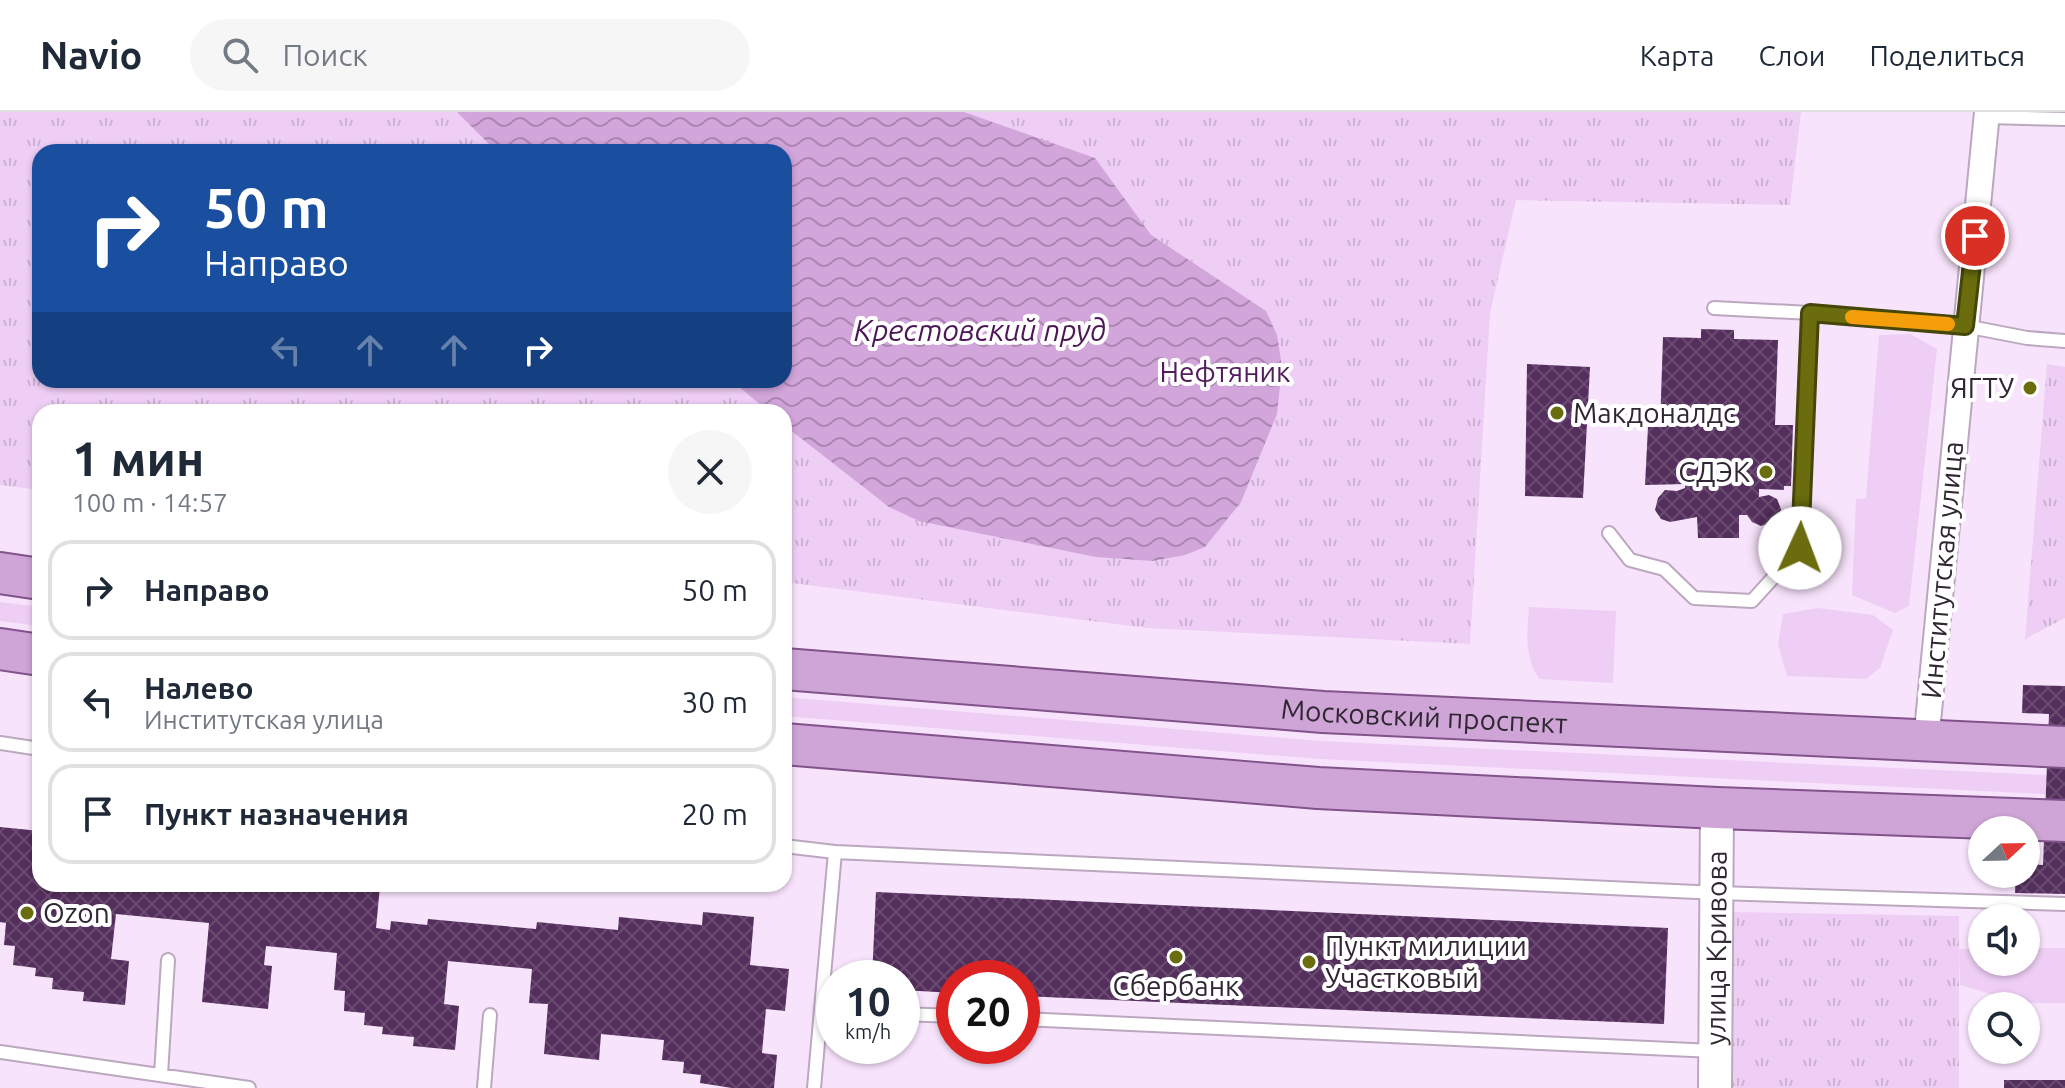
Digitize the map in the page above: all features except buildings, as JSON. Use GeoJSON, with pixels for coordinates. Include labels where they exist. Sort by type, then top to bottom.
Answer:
{"type":"FeatureCollection","features":[{"type":"Feature","properties":{"kind":"main road"},"geometry":{"type":"LineString","coordinates":[[0,573],[32,578]]}},
{"type":"Feature","properties":{"kind":"main road"},"geometry":{"type":"LineString","coordinates":[[0,649],[32,654]]}},
{"type":"Feature","properties":{"kind":"main road","name":"Московский проспект"},"geometry":{"type":"LineString","coordinates":[[792,670],[1337,713],[2065,747]]}},
{"type":"Feature","properties":{"kind":"main road"},"geometry":{"type":"LineString","coordinates":[[792,745],[1318,788],[2065,821]]}},
{"type":"Feature","properties":{"kind":"street","name":"Институтская улица"},"geometry":{"type":"LineString","coordinates":[[1926,742],[1987,114]]}},
{"type":"Feature","properties":{"kind":"street","name":"улица Кривова"},"geometry":{"type":"LineString","coordinates":[[1715,1088],[1717,808]]}},
{"type":"Feature","properties":{"kind":"lane"},"geometry":{"type":"LineString","coordinates":[[1987,114],[2065,119]]}},
{"type":"Feature","properties":{"kind":"lane"},"geometry":{"type":"LineString","coordinates":[[1714,308],[1965,326],[2027,338],[2065,341]]}},
{"type":"Feature","properties":{"kind":"lane"},"geometry":{"type":"LineString","coordinates":[[1609,533],[1630,560],[1664,569],[1694,598],[1752,601],[1762,591],[1800,548],[1810,313]]}},
{"type":"Feature","properties":{"kind":"lane"},"geometry":{"type":"LineString","coordinates":[[0,743],[32,748]]}},
{"type":"Feature","properties":{"kind":"lane"},"geometry":{"type":"LineString","coordinates":[[792,847],[835,852],[1718,893],[2065,904]]}},
{"type":"Feature","properties":{"kind":"lane"},"geometry":{"type":"LineString","coordinates":[[814,1088],[835,852]]}},
{"type":"Feature","properties":{"kind":"lane"},"geometry":{"type":"LineString","coordinates":[[161,1075],[168,960]]}},
{"type":"Feature","properties":{"kind":"lane"},"geometry":{"type":"LineString","coordinates":[[484,1088],[490,1015]]}},
{"type":"Feature","properties":{"kind":"lane"},"geometry":{"type":"LineString","coordinates":[[1040,1020],[1716,1051]]}},
{"type":"Feature","properties":{"kind":"lane"},"geometry":{"type":"LineString","coordinates":[[0,1052],[249,1088]]}},
{"type":"Feature","properties":{"kind":"green space","name":"Нефтяник"},"geometry":{"type":"Polygon","coordinates":[[[0,112],[1801,112],[1790,205],[1516,200],[1490,313],[1470,644],[1147,628],[792,583],[792,404],[32,404],[32,489],[0,485],[0,112]]]}},
{"type":"Feature","properties":{"kind":"green space"},"geometry":{"type":"Polygon","coordinates":[[[1910,334],[1937,349],[1909,606],[1895,613],[1852,595],[1856,499],[1866,498],[1879,335],[1910,334]]]}},
{"type":"Feature","properties":{"kind":"green space"},"geometry":{"type":"Polygon","coordinates":[[[2047,364],[2065,367],[2065,618],[2025,639],[2047,364]]]}},
{"type":"Feature","properties":{"kind":"green space"},"geometry":{"type":"Polygon","coordinates":[[[0,602],[32,606],[32,625],[0,621],[0,602]]]}},
{"type":"Feature","properties":{"kind":"green space"},"geometry":{"type":"Polygon","coordinates":[[[1529,607],[1616,611],[1613,683],[1539,679],[1529,653],[1529,607]]]}},
{"type":"Feature","properties":{"kind":"green space"},"geometry":{"type":"Polygon","coordinates":[[[1818,608],[1873,615],[1893,630],[1880,668],[1866,679],[1787,676],[1778,644],[1783,614],[1818,608]]]}},
{"type":"Feature","properties":{"kind":"green space"},"geometry":{"type":"Polygon","coordinates":[[[792,698],[1321,741],[2065,776],[2065,795],[1320,759],[792,717],[792,698]]]}},
{"type":"Feature","properties":{"kind":"green space"},"geometry":{"type":"Polygon","coordinates":[[[1732,912],[1959,916],[1959,1088],[1731,1088],[1732,912]]]}},
{"type":"Feature","properties":{"kind":"green space"},"geometry":{"type":"Polygon","coordinates":[[[2040,948],[2065,948],[2065,1003],[2040,1003],[2040,992],[1984,992],[1960,985],[1959,949],[1968,949],[1968,976],[2040,976],[2040,948]]]}},
{"type":"Feature","properties":{"kind":"water","name":"Крестовский пруд"},"geometry":{"type":"Polygon","coordinates":[[[457,112],[964,112],[1095,158],[1151,235],[1266,311],[1277,335],[1282,367],[1277,414],[1241,502],[1205,547],[1185,555],[1152,561],[1096,557],[919,521],[889,507],[792,431],[792,404],[760,404],[740,388],[792,388],[792,144],[489,144],[457,112]]]}},
{"type":"Feature","properties":{"kind":"slow traffic"},"geometry":{"type":"LineString","coordinates":[[1852,317],[1948,324]]}},
{"type":"Feature","properties":{"kind":"place","name":"ЯГТУ"},"geometry":{"type":"Point","coordinates":[2030,388]}},
{"type":"Feature","properties":{"kind":"place","name":"Макдоналдс"},"geometry":{"type":"Point","coordinates":[1557,413]}},
{"type":"Feature","properties":{"kind":"place","name":"СДЭК"},"geometry":{"type":"Point","coordinates":[1766,472]}},
{"type":"Feature","properties":{"kind":"place","name":"Ozon"},"geometry":{"type":"Point","coordinates":[27,913]}},
{"type":"Feature","properties":{"kind":"place","name":"Сбербанк"},"geometry":{"type":"Point","coordinates":[1176,957]}},
{"type":"Feature","properties":{"kind":"place","name":"Пункт милиции Участковый"},"geometry":{"type":"Point","coordinates":[1309,962]}},
{"type":"Feature","properties":{"kind":"route"},"geometry":{"type":"LineString","coordinates":[[1800,548],[1810,313],[1965,326],[1975,236]]}}]}
